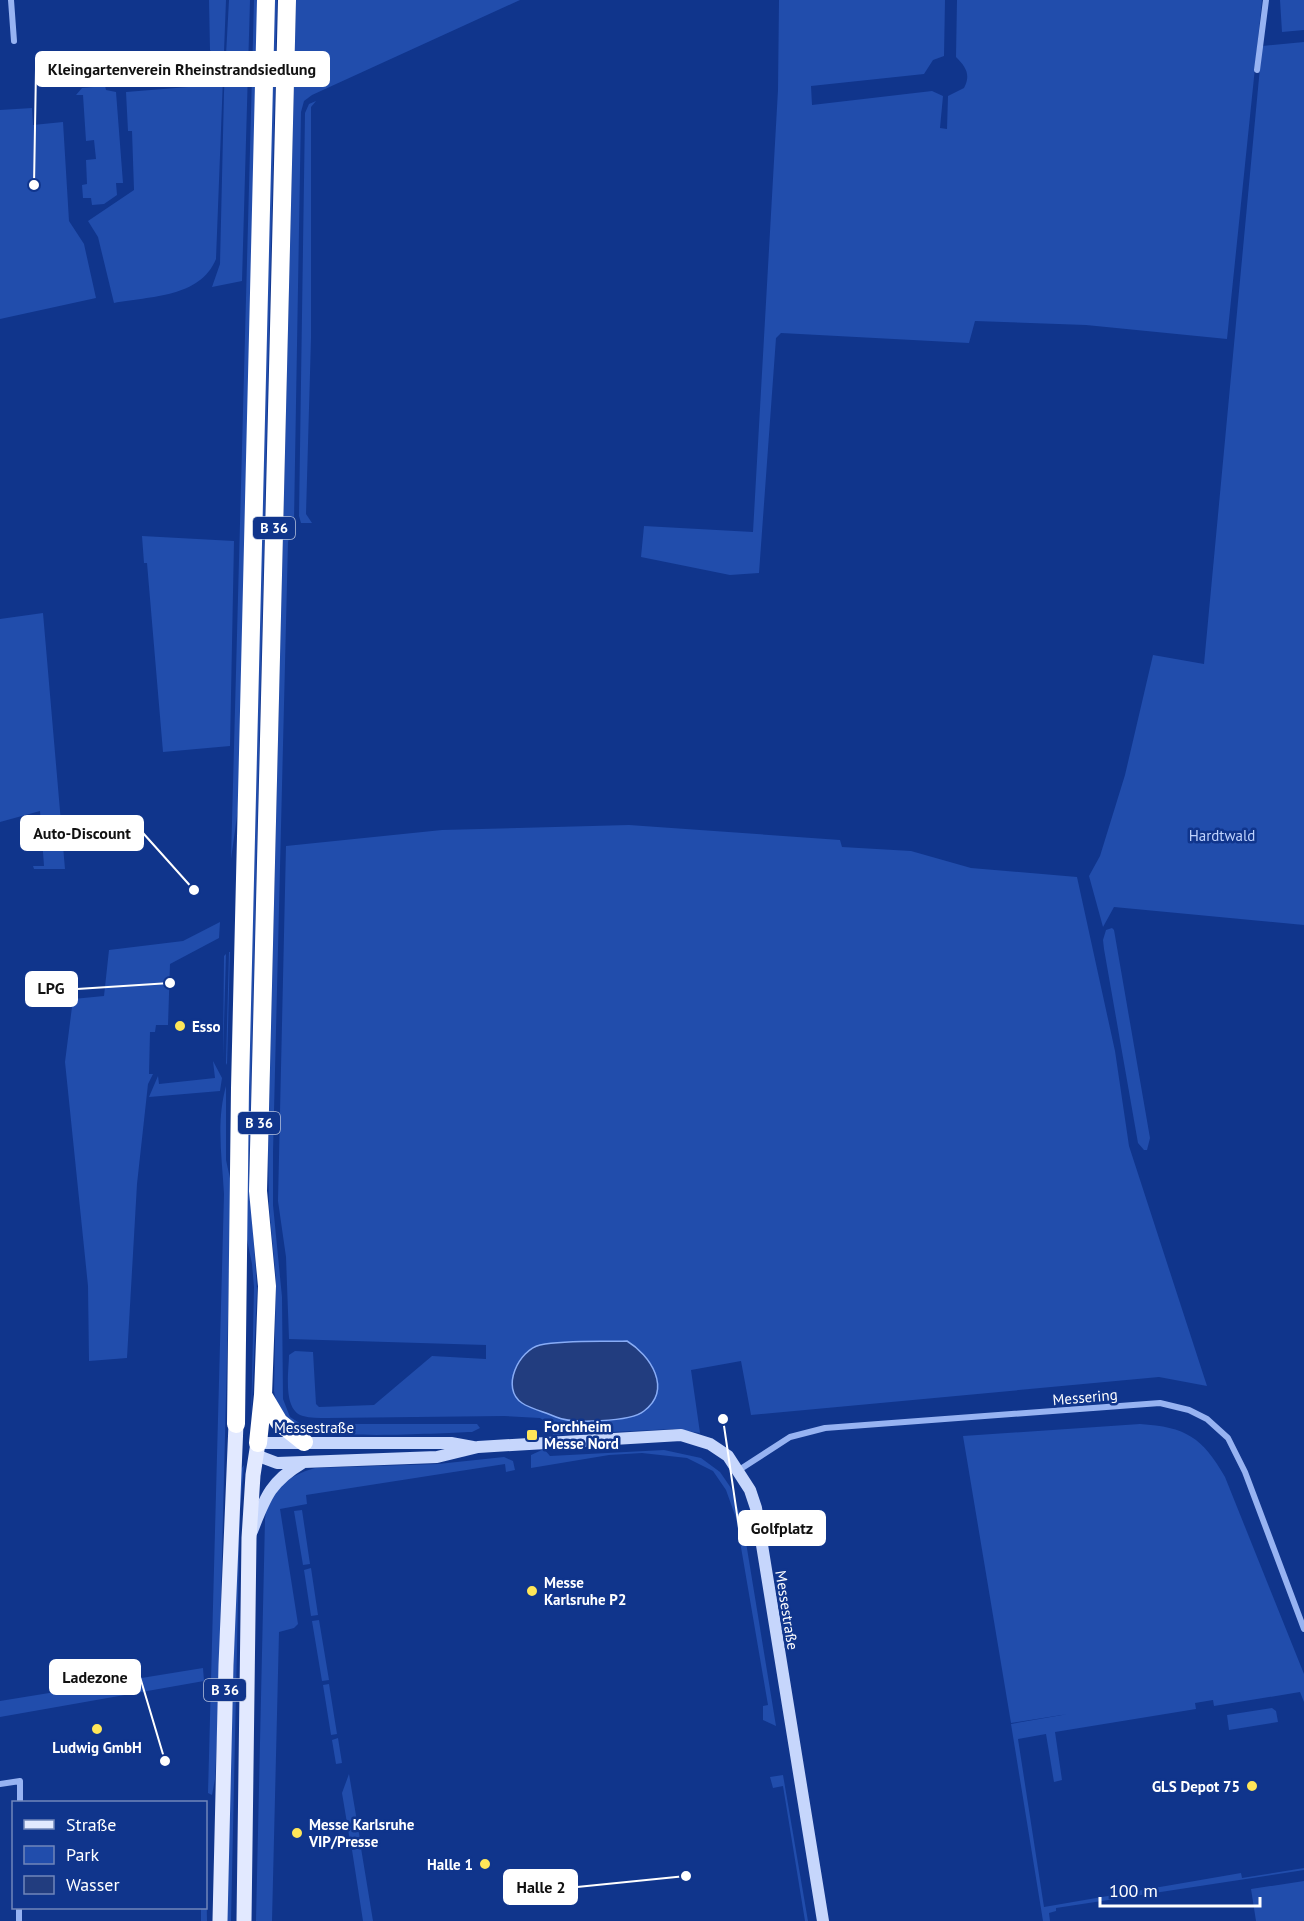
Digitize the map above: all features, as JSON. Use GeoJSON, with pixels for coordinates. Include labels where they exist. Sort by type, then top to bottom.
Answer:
{"type":"FeatureCollection","features":[{"type":"Feature","properties":{"kind":"highway","name":"B 36"},"geometry":{"type":"LineString","coordinates":[[236,1424],[240,1065],[266,0]]}},
{"type":"Feature","properties":{"kind":"highway","name":"B 36"},"geometry":{"type":"LineString","coordinates":[[254,1448],[263,1395],[267,1286],[258,1191],[287,0]]}},
{"type":"Feature","properties":{"kind":"highway"},"geometry":{"type":"LineString","coordinates":[[263,1395],[279,1422],[304,1442]]}},
{"type":"Feature","properties":{"kind":"main road"},"geometry":{"type":"LineString","coordinates":[[234,1472],[241,1454],[254,1448],[236,1424]]}},
{"type":"Feature","properties":{"kind":"main road","name":"B 36"},"geometry":{"type":"LineString","coordinates":[[220,1921],[236,1424]]}},
{"type":"Feature","properties":{"kind":"main road","name":"B 36"},"geometry":{"type":"LineString","coordinates":[[244,1921],[249,1538],[254,1448]]}},
{"type":"Feature","properties":{"kind":"street"},"geometry":{"type":"LineString","coordinates":[[12,0],[14,41]]}},
{"type":"Feature","properties":{"kind":"street"},"geometry":{"type":"LineString","coordinates":[[1257,70],[1266,0]]}},
{"type":"Feature","properties":{"kind":"street","name":"Messering"},"geometry":{"type":"LineString","coordinates":[[739,1470],[790,1437],[825,1428],[1160,1403],[1189,1410],[1207,1419],[1228,1438],[1245,1472],[1304,1629]]}},
{"type":"Feature","properties":{"kind":"street","name":"Messestraße"},"geometry":{"type":"LineString","coordinates":[[254,1448],[277,1463],[437,1458],[478,1447],[681,1435],[710,1444],[728,1456],[750,1490],[756,1508],[823,1921]]}},
{"type":"Feature","properties":{"kind":"street","name":"Messestraße"},"geometry":{"type":"LineString","coordinates":[[254,1448],[304,1442],[451,1443],[478,1447]]}},
{"type":"Feature","properties":{"kind":"street"},"geometry":{"type":"LineString","coordinates":[[249,1538],[270,1490],[286,1473],[304,1462]]}},
{"type":"Feature","properties":{"kind":"street"},"geometry":{"type":"LineString","coordinates":[[0,1784],[20,1781],[20,1801]]}},
{"type":"Feature","properties":{"kind":"green space"},"geometry":{"type":"Polygon","coordinates":[[[209,0],[226,0],[216,259],[208,272],[186,288],[158,296],[114,303],[98,237],[88,221],[134,190],[132,131],[128,131],[126,92],[213,85],[217,59],[210,50],[209,0]]]}},
{"type":"Feature","properties":{"kind":"green space"},"geometry":{"type":"Polygon","coordinates":[[[229,0],[250,0],[242,281],[212,287],[220,264],[224,92],[229,0]]]}},
{"type":"Feature","properties":{"kind":"green space"},"geometry":{"type":"Polygon","coordinates":[[[254,0],[259,0],[240,795],[231,859],[254,0]]]}},
{"type":"Feature","properties":{"kind":"green space"},"geometry":{"type":"Polygon","coordinates":[[[273,0],[277,0],[249,1173],[257,1289],[251,1424],[254,1287],[245,1230],[273,0]]]}},
{"type":"Feature","properties":{"kind":"green space"},"geometry":{"type":"Polygon","coordinates":[[[296,0],[520,0],[312,95],[304,101],[301,112],[294,521],[288,542],[273,1152],[273,1205],[282,1297],[283,1399],[290,1417],[301,1424],[477,1424],[480,1428],[472,1432],[353,1435],[308,1430],[294,1425],[282,1415],[274,1391],[276,1279],[269,1206],[268,1152],[296,0]]]}},
{"type":"Feature","properties":{"kind":"green space"},"geometry":{"type":"Polygon","coordinates":[[[779,0],[945,0],[944,56],[933,60],[924,74],[811,86],[812,105],[932,91],[943,96],[940,128],[947,129],[948,96],[964,88],[967,79],[965,68],[956,57],[957,0],[1262,0],[1227,339],[1086,325],[975,321],[969,343],[781,333],[776,338],[759,573],[730,575],[641,557],[644,526],[753,532],[778,90],[779,0]]]}},
{"type":"Feature","properties":{"kind":"green space"},"geometry":{"type":"Polygon","coordinates":[[[1280,0],[1304,0],[1304,30],[1282,32],[1280,0]]]}},
{"type":"Feature","properties":{"kind":"green space","name":"Hardtwald"},"geometry":{"type":"Polygon","coordinates":[[[1304,42],[1304,925],[1114,907],[1103,927],[1089,876],[1100,856],[1125,775],[1153,655],[1204,664],[1262,46],[1304,42]]]}},
{"type":"Feature","properties":{"kind":"green space"},"geometry":{"type":"Polygon","coordinates":[[[105,86],[106,90],[116,92],[123,183],[116,183],[117,195],[104,204],[92,205],[91,198],[83,198],[82,185],[87,184],[86,160],[96,159],[94,140],[86,141],[83,95],[76,95],[82,88],[105,86]]]}},
{"type":"Feature","properties":{"kind":"green space"},"geometry":{"type":"Polygon","coordinates":[[[316,101],[311,107],[311,338],[306,514],[312,523],[301,523],[299,516],[305,113],[309,104],[316,101]]]}},
{"type":"Feature","properties":{"kind":"green space"},"geometry":{"type":"Polygon","coordinates":[[[32,108],[33,125],[63,122],[69,221],[84,244],[96,298],[0,319],[0,110],[32,108]]]}},
{"type":"Feature","properties":{"kind":"green space"},"geometry":{"type":"Polygon","coordinates":[[[142,536],[234,541],[230,746],[163,752],[147,563],[144,563],[142,536]]]}},
{"type":"Feature","properties":{"kind":"green space"},"geometry":{"type":"Polygon","coordinates":[[[43,613],[65,869],[34,869],[33,866],[44,866],[40,811],[0,822],[0,619],[43,613]]]}},
{"type":"Feature","properties":{"kind":"green space"},"geometry":{"type":"Polygon","coordinates":[[[629,825],[840,840],[842,847],[911,851],[971,868],[1077,877],[1115,1051],[1129,1146],[1207,1386],[1159,1377],[751,1415],[741,1361],[691,1370],[700,1433],[673,1429],[553,1435],[550,1424],[540,1418],[504,1416],[321,1418],[306,1417],[296,1412],[289,1398],[288,1389],[289,1355],[295,1351],[313,1352],[316,1404],[319,1407],[374,1405],[432,1356],[486,1359],[486,1345],[289,1339],[286,1257],[278,1201],[286,846],[442,830],[629,825]]]}},
{"type":"Feature","properties":{"kind":"green space"},"geometry":{"type":"Polygon","coordinates":[[[220,922],[219,938],[170,964],[168,1025],[156,1025],[155,1032],[150,1032],[149,1074],[153,1074],[148,1084],[137,1184],[127,1358],[89,1361],[88,1286],[65,1062],[73,999],[104,996],[109,950],[183,941],[220,922]]]}},
{"type":"Feature","properties":{"kind":"green space"},"geometry":{"type":"Polygon","coordinates":[[[1112,928],[1150,1138],[1147,1150],[1144,1150],[1138,1143],[1104,949],[1103,940],[1106,930],[1112,928]]]}},
{"type":"Feature","properties":{"kind":"green space"},"geometry":{"type":"Polygon","coordinates":[[[230,952],[227,1065],[226,1063],[230,952]]]}},
{"type":"Feature","properties":{"kind":"green space"},"geometry":{"type":"Polygon","coordinates":[[[226,954],[223,1058],[224,956],[226,954]]]}},
{"type":"Feature","properties":{"kind":"green space"},"geometry":{"type":"Polygon","coordinates":[[[213,1061],[222,1078],[220,1091],[149,1097],[158,1076],[159,1084],[215,1078],[213,1061]]]}},
{"type":"Feature","properties":{"kind":"green space"},"geometry":{"type":"Polygon","coordinates":[[[226,1086],[226,1160],[231,1183],[230,1236],[218,1717],[212,1795],[208,1793],[224,1194],[220,1126],[226,1086]]]}},
{"type":"Feature","properties":{"kind":"green space"},"geometry":{"type":"Polygon","coordinates":[[[1140,1424],[1169,1428],[1191,1437],[1200,1443],[1217,1463],[1225,1477],[1304,1674],[1304,1702],[1300,1692],[1214,1706],[1213,1700],[1195,1703],[1196,1709],[1055,1732],[1062,1780],[1054,1782],[1046,1734],[1018,1739],[1044,1907],[1241,1873],[1242,1878],[1304,1868],[1304,1870],[1056,1908],[1056,1911],[1049,1913],[1050,1921],[1043,1921],[1011,1724],[1068,1714],[1011,1723],[963,1436],[1140,1424]]]}},
{"type":"Feature","properties":{"kind":"green space"},"geometry":{"type":"Polygon","coordinates":[[[544,1449],[550,1456],[664,1450],[701,1458],[720,1472],[731,1488],[743,1524],[776,1726],[763,1720],[763,1706],[768,1705],[736,1518],[726,1490],[713,1471],[687,1458],[642,1453],[609,1455],[531,1468],[531,1455],[544,1449]]]}},
{"type":"Feature","properties":{"kind":"green space"},"geometry":{"type":"Polygon","coordinates":[[[504,1457],[513,1461],[515,1470],[506,1472],[505,1464],[306,1495],[307,1504],[280,1509],[298,1624],[294,1628],[279,1632],[272,1921],[256,1921],[265,1519],[270,1500],[275,1492],[289,1480],[315,1468],[438,1464],[504,1457]]]}},
{"type":"Feature","properties":{"kind":"green space"},"geometry":{"type":"Polygon","coordinates":[[[244,1465],[240,1510],[231,1921],[226,1921],[239,1472],[244,1465]]]}},
{"type":"Feature","properties":{"kind":"green space"},"geometry":{"type":"Polygon","coordinates":[[[302,1510],[310,1564],[303,1565],[294,1511],[302,1510]]]}},
{"type":"Feature","properties":{"kind":"green space"},"geometry":{"type":"Polygon","coordinates":[[[311,1568],[318,1615],[311,1616],[304,1570],[311,1568]]]}},
{"type":"Feature","properties":{"kind":"green space"},"geometry":{"type":"Polygon","coordinates":[[[319,1620],[329,1680],[322,1681],[312,1621],[319,1620]]]}},
{"type":"Feature","properties":{"kind":"green space"},"geometry":{"type":"Polygon","coordinates":[[[203,1668],[204,1681],[0,1717],[0,1701],[203,1668]]]}},
{"type":"Feature","properties":{"kind":"green space"},"geometry":{"type":"Polygon","coordinates":[[[329,1684],[337,1734],[331,1735],[323,1685],[329,1684]]]}},
{"type":"Feature","properties":{"kind":"green space"},"geometry":{"type":"Polygon","coordinates":[[[1272,1708],[1276,1711],[1278,1722],[1229,1730],[1227,1715],[1272,1708]]]}},
{"type":"Feature","properties":{"kind":"green space"},"geometry":{"type":"Polygon","coordinates":[[[338,1738],[342,1763],[336,1764],[332,1740],[338,1738]]]}},
{"type":"Feature","properties":{"kind":"green space"},"geometry":{"type":"Polygon","coordinates":[[[349,1774],[360,1839],[350,1841],[342,1793],[349,1774]]]}},
{"type":"Feature","properties":{"kind":"green space"},"geometry":{"type":"Polygon","coordinates":[[[783,1775],[808,1921],[805,1921],[783,1786],[773,1788],[770,1777],[783,1775]]]}},
{"type":"Feature","properties":{"kind":"green space"},"geometry":{"type":"Polygon","coordinates":[[[361,1848],[373,1921],[363,1921],[352,1850],[361,1848]]]}},
{"type":"Feature","properties":{"kind":"green space"},"geometry":{"type":"Polygon","coordinates":[[[1304,1881],[1304,1921],[1256,1921],[1251,1889],[1304,1881]]]}},
{"type":"Feature","properties":{"kind":"green space"},"geometry":{"type":"Polygon","coordinates":[[[201,1909],[207,1909],[207,1921],[201,1921],[201,1909]]]}},
{"type":"Feature","properties":{"kind":"water"},"geometry":{"type":"Polygon","coordinates":[[[627,1341],[636,1347],[650,1364],[657,1383],[657,1393],[653,1402],[637,1415],[614,1420],[574,1421],[530,1407],[516,1396],[512,1379],[515,1370],[525,1354],[532,1348],[561,1342],[627,1341]]]}},
{"type":"Feature","properties":{"kind":"place","name":"Kleingartenverein Rheinstrandsiedlung"},"geometry":{"type":"Point","coordinates":[34,185]}},
{"type":"Feature","properties":{"kind":"place","name":"Auto-Discount"},"geometry":{"type":"Point","coordinates":[194,890]}},
{"type":"Feature","properties":{"kind":"place","name":"LPG"},"geometry":{"type":"Point","coordinates":[170,983]}},
{"type":"Feature","properties":{"kind":"place","name":"Esso"},"geometry":{"type":"Point","coordinates":[180,1026]}},
{"type":"Feature","properties":{"kind":"place","name":"Golfplatz"},"geometry":{"type":"Point","coordinates":[723,1419]}},
{"type":"Feature","properties":{"kind":"place","name":"Forchheim Messe Nord"},"geometry":{"type":"Point","coordinates":[532,1435]}},
{"type":"Feature","properties":{"kind":"place","name":"Messe Karlsruhe P2"},"geometry":{"type":"Point","coordinates":[532,1591]}},
{"type":"Feature","properties":{"kind":"place","name":"Ludwig GmbH"},"geometry":{"type":"Point","coordinates":[97,1729]}},
{"type":"Feature","properties":{"kind":"place","name":"Ladezone"},"geometry":{"type":"Point","coordinates":[165,1761]}},
{"type":"Feature","properties":{"kind":"place","name":"GLS Depot 75"},"geometry":{"type":"Point","coordinates":[1252,1786]}},
{"type":"Feature","properties":{"kind":"place","name":"Messe Karlsruhe VIP/Presse"},"geometry":{"type":"Point","coordinates":[297,1833]}},
{"type":"Feature","properties":{"kind":"place","name":"Halle 1"},"geometry":{"type":"Point","coordinates":[485,1864]}},
{"type":"Feature","properties":{"kind":"place","name":"Halle 2"},"geometry":{"type":"Point","coordinates":[686,1876]}}]}
